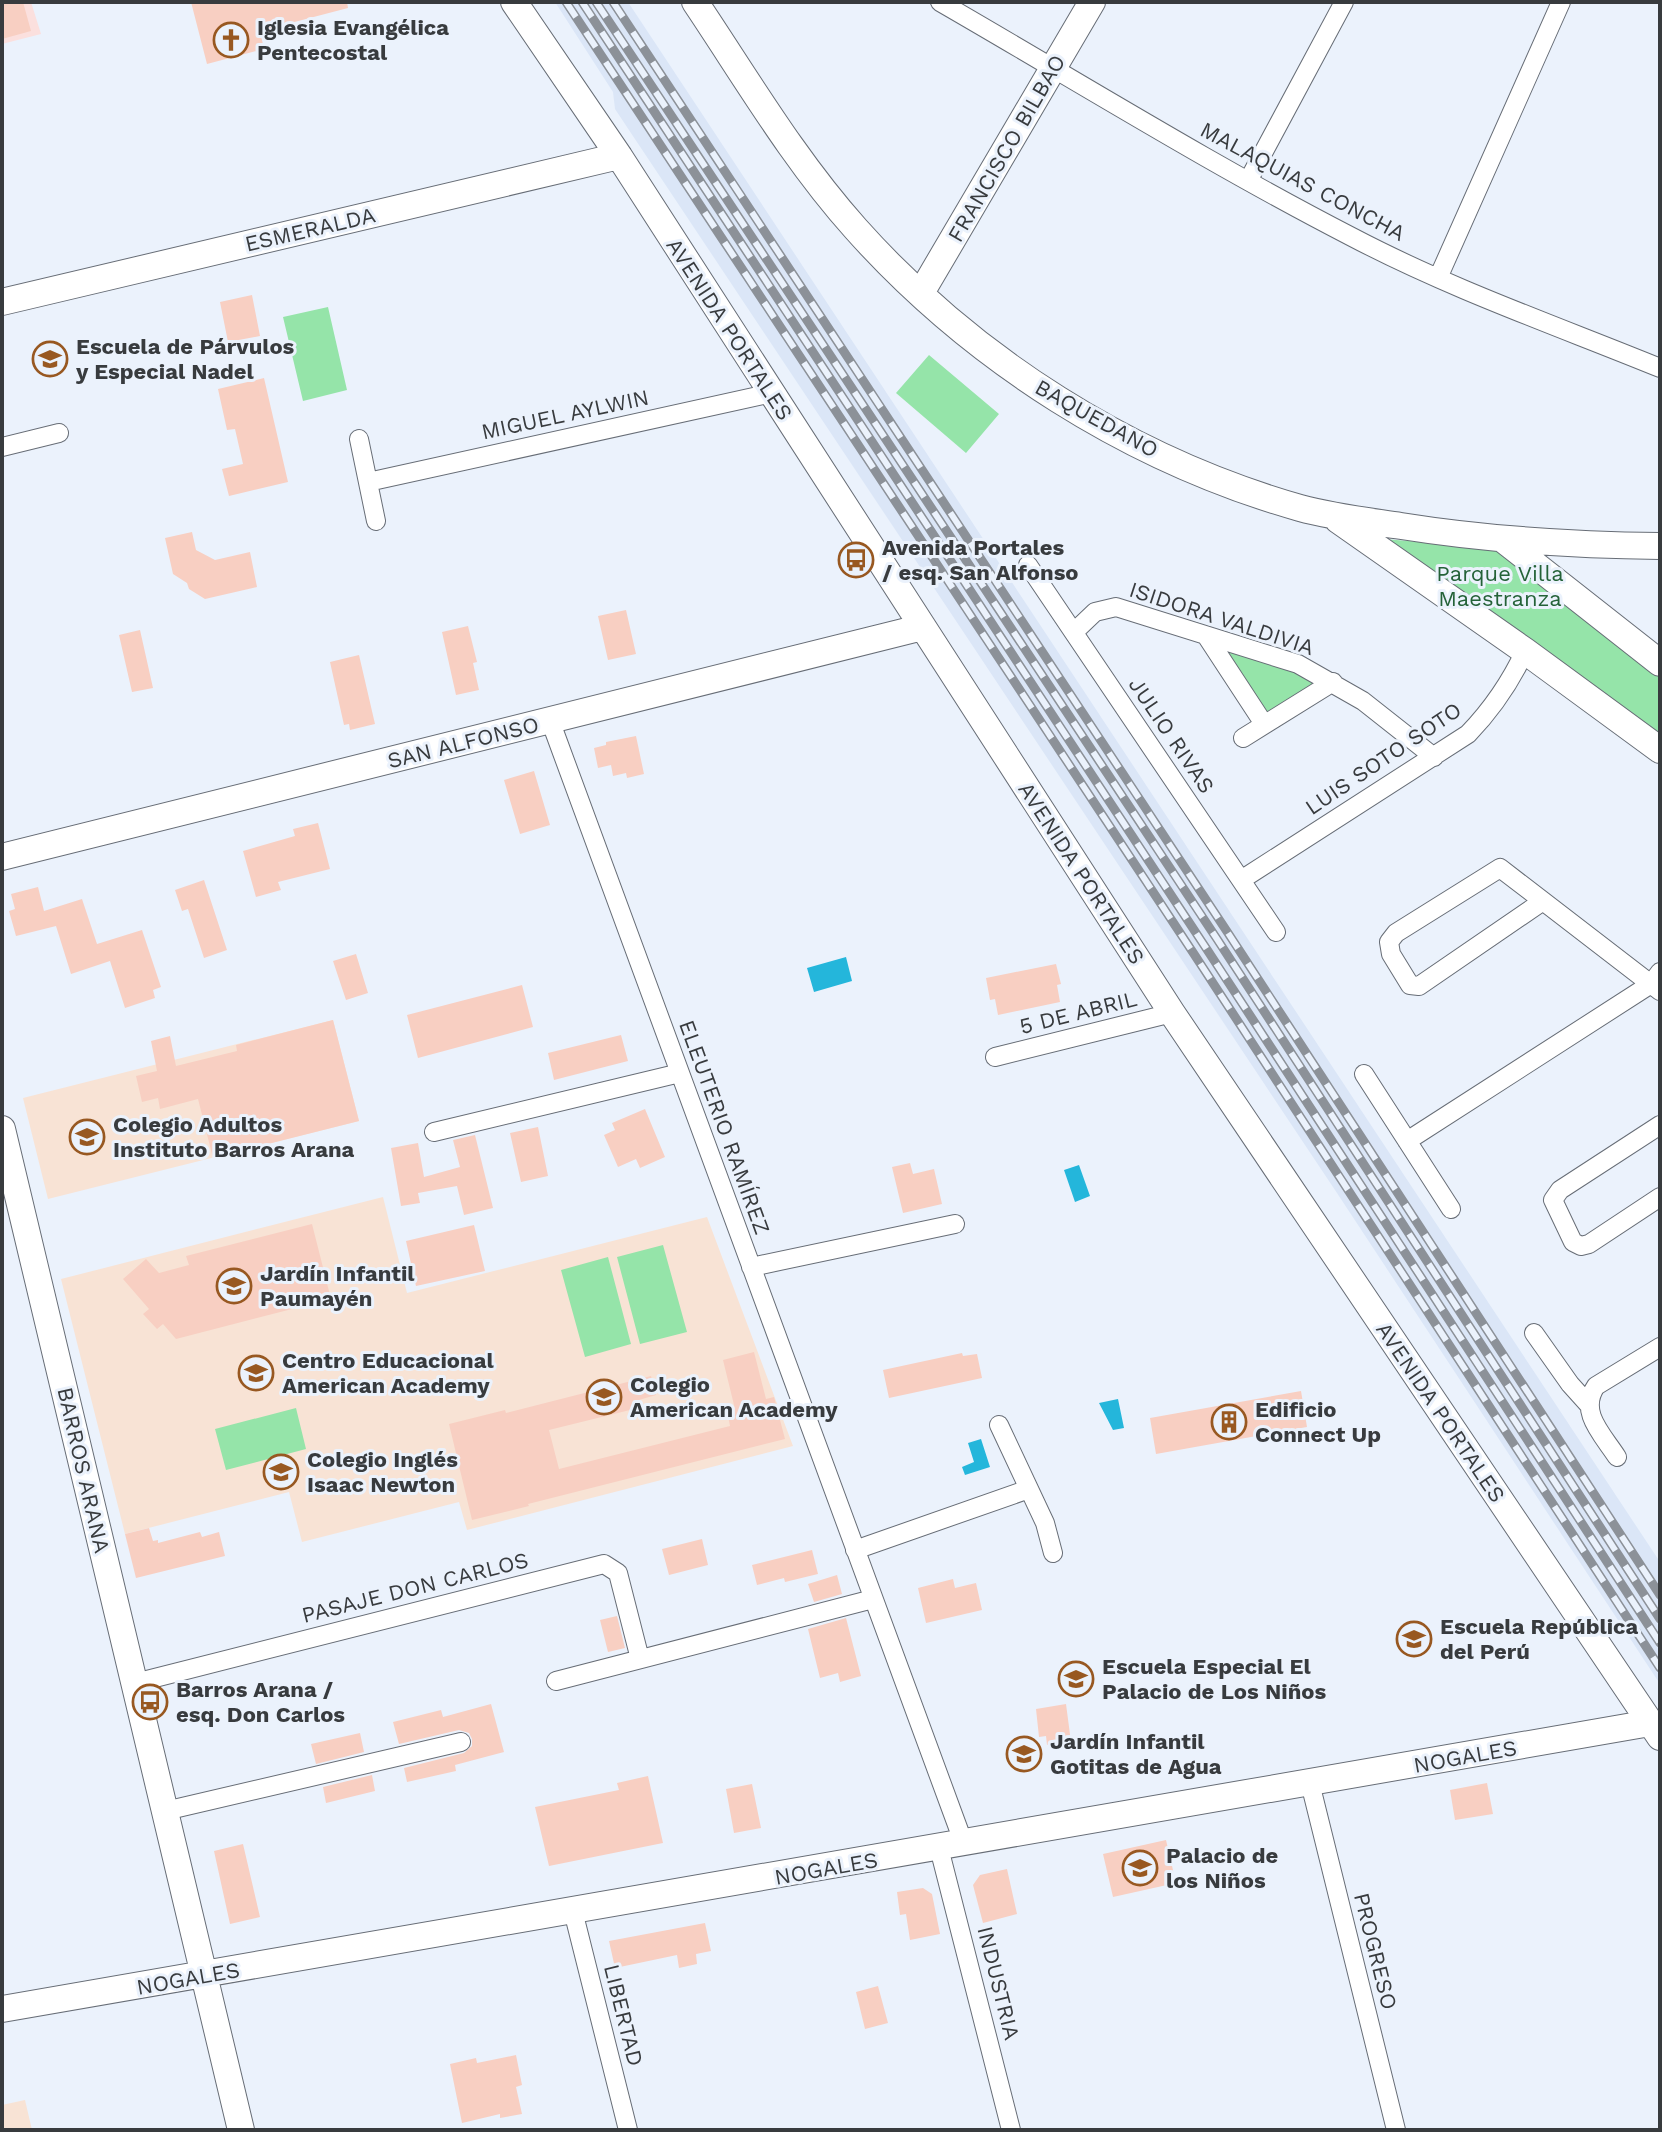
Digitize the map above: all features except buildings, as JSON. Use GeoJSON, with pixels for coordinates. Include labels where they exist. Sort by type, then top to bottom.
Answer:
{"type":"FeatureCollection","features":[{"type":"Feature","properties":{"kind":"street","name":"AVENIDA PORTALES"},"geometry":{"type":"LineString","coordinates":[[514,2],[619,156],[1172,1013],[1655,1730]]}},
{"type":"Feature","properties":{"kind":"street","name":"BAQUEDANO"},"geometry":{"type":"LineString","coordinates":[[695,2],[818,183],[857,230],[921,293],[989,353],[1037,386],[1117,432],[1222,482],[1332,516],[1505,541],[1660,546]]}},
{"type":"Feature","properties":{"kind":"street","name":"MALAQUIAS CONCHA"},"geometry":{"type":"LineString","coordinates":[[940,2],[1354,239],[1438,278],[1660,368]]}},
{"type":"Feature","properties":{"kind":"street","name":"FRANCISCO BILBAO"},"geometry":{"type":"LineString","coordinates":[[921,293],[1092,2]]}},
{"type":"Feature","properties":{"kind":"street"},"geometry":{"type":"LineString","coordinates":[[1248,181],[1344,2]]}},
{"type":"Feature","properties":{"kind":"street"},"geometry":{"type":"LineString","coordinates":[[1438,278],[1561,2]]}},
{"type":"Feature","properties":{"kind":"street","name":"ESMERALDA"},"geometry":{"type":"LineString","coordinates":[[2,302],[619,156]]}},
{"type":"Feature","properties":{"kind":"street","name":"MIGUEL AYLWIN"},"geometry":{"type":"LineString","coordinates":[[368,482],[772,393]]}},
{"type":"Feature","properties":{"kind":"street"},"geometry":{"type":"LineString","coordinates":[[2,447],[59,433]]}},
{"type":"Feature","properties":{"kind":"street"},"geometry":{"type":"LineString","coordinates":[[359,439],[376,521]]}},
{"type":"Feature","properties":{"kind":"street"},"geometry":{"type":"LineString","coordinates":[[1332,516],[1660,750]]}},
{"type":"Feature","properties":{"kind":"street"},"geometry":{"type":"LineString","coordinates":[[1426,581],[1424,554],[1437,532]]}},
{"type":"Feature","properties":{"kind":"street"},"geometry":{"type":"LineString","coordinates":[[1505,541],[1660,663]]}},
{"type":"Feature","properties":{"kind":"street"},"geometry":{"type":"LineString","coordinates":[[1577,598],[1575,566],[1584,545]]}},
{"type":"Feature","properties":{"kind":"street","name":"JULIO RIVAS"},"geometry":{"type":"LineString","coordinates":[[1028,565],[1276,932]]}},
{"type":"Feature","properties":{"kind":"street","name":"ISIDORA VALDIVIA"},"geometry":{"type":"LineString","coordinates":[[1074,632],[1095,612],[1116,607],[1298,664],[1363,701],[1434,757]]}},
{"type":"Feature","properties":{"kind":"street","name":"SAN ALFONSO"},"geometry":{"type":"LineString","coordinates":[[2,857],[923,627]]}},
{"type":"Feature","properties":{"kind":"street"},"geometry":{"type":"LineString","coordinates":[[1207,637],[1264,724]]}},
{"type":"Feature","properties":{"kind":"street","name":"LUIS SOTO SOTO"},"geometry":{"type":"LineString","coordinates":[[1241,880],[1468,734],[1495,706],[1525,651]]}},
{"type":"Feature","properties":{"kind":"street"},"geometry":{"type":"LineString","coordinates":[[1243,738],[1333,682]]}},
{"type":"Feature","properties":{"kind":"street","name":"ELEUTERIO RAMÍREZ"},"geometry":{"type":"LineString","coordinates":[[550,720],[873,1599],[952,1846]]}},
{"type":"Feature","properties":{"kind":"street"},"geometry":{"type":"LineString","coordinates":[[1407,1141],[1657,982],[1500,868],[1396,933],[1389,942],[1391,954],[1410,985],[1419,986],[1543,901]]}},
{"type":"Feature","properties":{"kind":"street","name":"5 DE ABRIL"},"geometry":{"type":"LineString","coordinates":[[995,1057],[1172,1013]]}},
{"type":"Feature","properties":{"kind":"street"},"geometry":{"type":"LineString","coordinates":[[434,1132],[680,1073]]}},
{"type":"Feature","properties":{"kind":"street"},"geometry":{"type":"LineString","coordinates":[[1364,1074],[1451,1209]]}},
{"type":"Feature","properties":{"kind":"street"},"geometry":{"type":"LineString","coordinates":[[1660,1125],[1560,1190],[1553,1200],[1573,1242],[1581,1246],[1589,1244],[1660,1197]]}},
{"type":"Feature","properties":{"kind":"street","name":"BARROS ARANA"},"geometry":{"type":"LineString","coordinates":[[2,1129],[241,2130]]}},
{"type":"Feature","properties":{"kind":"street"},"geometry":{"type":"LineString","coordinates":[[751,1267],[955,1224]]}},
{"type":"Feature","properties":{"kind":"street"},"geometry":{"type":"LineString","coordinates":[[1534,1333],[1588,1404],[1593,1421],[1617,1457]]}},
{"type":"Feature","properties":{"kind":"street"},"geometry":{"type":"LineString","coordinates":[[1588,1404],[1596,1386],[1660,1347]]}},
{"type":"Feature","properties":{"kind":"street"},"geometry":{"type":"LineString","coordinates":[[999,1425],[1045,1523],[1053,1553]]}},
{"type":"Feature","properties":{"kind":"street"},"geometry":{"type":"LineString","coordinates":[[855,1550],[1029,1489]]}},
{"type":"Feature","properties":{"kind":"street","name":"PASAJE DON CARLOS"},"geometry":{"type":"LineString","coordinates":[[135,1683],[604,1564],[618,1573],[640,1659]]}},
{"type":"Feature","properties":{"kind":"street"},"geometry":{"type":"LineString","coordinates":[[556,1681],[873,1599]]}},
{"type":"Feature","properties":{"kind":"street","name":"NOGALES"},"geometry":{"type":"LineString","coordinates":[[2,2009],[1310,1783],[1655,1730]]}},
{"type":"Feature","properties":{"kind":"street"},"geometry":{"type":"LineString","coordinates":[[165,1811],[461,1742]]}},
{"type":"Feature","properties":{"kind":"street","name":"PROGRESO"},"geometry":{"type":"LineString","coordinates":[[1310,1783],[1396,2130]]}},
{"type":"Feature","properties":{"kind":"street","name":"INDUSTRIA"},"geometry":{"type":"LineString","coordinates":[[952,1846],[1011,2130]]}},
{"type":"Feature","properties":{"kind":"street","name":"LIBERTAD"},"geometry":{"type":"LineString","coordinates":[[573,1911],[628,2130]]}},
{"type":"Feature","properties":{"kind":"shaded area"},"geometry":{"type":"Polygon","coordinates":[[[2,2],[31,2],[41,34],[2,44],[2,2]]]}},
{"type":"Feature","properties":{"kind":"shaded area"},"geometry":{"type":"Polygon","coordinates":[[[555,2],[628,2],[1660,1562],[1660,1684],[615,109],[613,92],[555,2]]]}},
{"type":"Feature","properties":{"kind":"shaded area"},"geometry":{"type":"Polygon","coordinates":[[[333,1020],[359,1121],[48,1199],[23,1098],[333,1020]]]}},
{"type":"Feature","properties":{"kind":"shaded area"},"geometry":{"type":"Polygon","coordinates":[[[383,1197],[407,1293],[707,1217],[793,1446],[467,1530],[459,1502],[302,1542],[289,1492],[125,1534],[61,1279],[383,1197]]]}},
{"type":"Feature","properties":{"kind":"shaded area"},"geometry":{"type":"Polygon","coordinates":[[[25,2100],[32,2130],[2,2130],[2,2105],[25,2100]]]}},
{"type":"Feature","properties":{"kind":"green space"},"geometry":{"type":"Polygon","coordinates":[[[328,307],[347,390],[303,401],[283,317],[328,307]]]}},
{"type":"Feature","properties":{"kind":"green space"},"geometry":{"type":"Polygon","coordinates":[[[929,355],[999,414],[966,453],[896,393],[929,355]]]}},
{"type":"Feature","properties":{"kind":"green space","name":"Parque Villa Maestranza"},"geometry":{"type":"Polygon","coordinates":[[[1384,539],[1506,549],[1660,669],[1660,745],[1384,539]]]}},
{"type":"Feature","properties":{"kind":"green space"},"geometry":{"type":"Polygon","coordinates":[[[1219,647],[1322,681],[1266,717],[1219,647]]]}},
{"type":"Feature","properties":{"kind":"green space"},"geometry":{"type":"Polygon","coordinates":[[[663,1245],[687,1332],[640,1344],[617,1257],[663,1245]]]}},
{"type":"Feature","properties":{"kind":"green space"},"geometry":{"type":"Polygon","coordinates":[[[608,1257],[631,1344],[585,1357],[561,1270],[608,1257]]]}},
{"type":"Feature","properties":{"kind":"green space"},"geometry":{"type":"Polygon","coordinates":[[[296,1408],[306,1449],[226,1470],[215,1429],[296,1408]]]}},
{"type":"Feature","properties":{"kind":"water"},"geometry":{"type":"Polygon","coordinates":[[[846,957],[852,981],[814,992],[807,968],[846,957]]]}},
{"type":"Feature","properties":{"kind":"water"},"geometry":{"type":"Polygon","coordinates":[[[1079,1165],[1090,1196],[1075,1202],[1064,1170],[1079,1165]]]}},
{"type":"Feature","properties":{"kind":"water"},"geometry":{"type":"Polygon","coordinates":[[[1118,1399],[1124,1428],[1113,1430],[1099,1403],[1118,1399]]]}},
{"type":"Feature","properties":{"kind":"water"},"geometry":{"type":"Polygon","coordinates":[[[981,1439],[990,1467],[965,1475],[962,1467],[974,1462],[968,1443],[981,1439]]]}},
{"type":"Feature","properties":{"kind":"railway"},"geometry":{"type":"LineString","coordinates":[[566,2],[1660,1668]]}},
{"type":"Feature","properties":{"kind":"railway"},"geometry":{"type":"LineString","coordinates":[[582,2],[1660,1643]]}},
{"type":"Feature","properties":{"kind":"railway"},"geometry":{"type":"LineString","coordinates":[[596,2],[1217,939],[1660,1619]]}},
{"type":"Feature","properties":{"kind":"railway"},"geometry":{"type":"LineString","coordinates":[[613,2],[1228,933],[1660,1595]]}},
{"type":"Feature","properties":{"kind":"place","name":"Iglesia Evangélica Pentecostal"},"geometry":{"type":"Point","coordinates":[231,40]}},
{"type":"Feature","properties":{"kind":"place","name":"Escuela de Párvulos y Especial Nadel"},"geometry":{"type":"Point","coordinates":[50,359]}},
{"type":"Feature","properties":{"kind":"place","name":"Avenida Portales / esq. San Alfonso"},"geometry":{"type":"Point","coordinates":[856,560]}},
{"type":"Feature","properties":{"kind":"place","name":"Colegio Adultos Instituto Barros Arana"},"geometry":{"type":"Point","coordinates":[87,1137]}},
{"type":"Feature","properties":{"kind":"place","name":"Jardín Infantil Paumayén"},"geometry":{"type":"Point","coordinates":[234,1286]}},
{"type":"Feature","properties":{"kind":"place","name":"Centro Educacional American Academy"},"geometry":{"type":"Point","coordinates":[256,1373]}},
{"type":"Feature","properties":{"kind":"place","name":"Colegio American Academy"},"geometry":{"type":"Point","coordinates":[604,1397]}},
{"type":"Feature","properties":{"kind":"place","name":"Edificio Connect Up"},"geometry":{"type":"Point","coordinates":[1229,1422]}},
{"type":"Feature","properties":{"kind":"place","name":"Colegio Inglés Isaac Newton"},"geometry":{"type":"Point","coordinates":[281,1472]}},
{"type":"Feature","properties":{"kind":"place","name":"Escuela República del Perú"},"geometry":{"type":"Point","coordinates":[1414,1639]}},
{"type":"Feature","properties":{"kind":"place","name":"Escuela Especial El Palacio de Los Niños"},"geometry":{"type":"Point","coordinates":[1076,1679]}},
{"type":"Feature","properties":{"kind":"place","name":"Barros Arana / esq. Don Carlos"},"geometry":{"type":"Point","coordinates":[150,1702]}},
{"type":"Feature","properties":{"kind":"place","name":"Jardín Infantil Gotitas de Agua"},"geometry":{"type":"Point","coordinates":[1024,1754]}},
{"type":"Feature","properties":{"kind":"place","name":"Palacio de los Niños"},"geometry":{"type":"Point","coordinates":[1140,1868]}}]}
